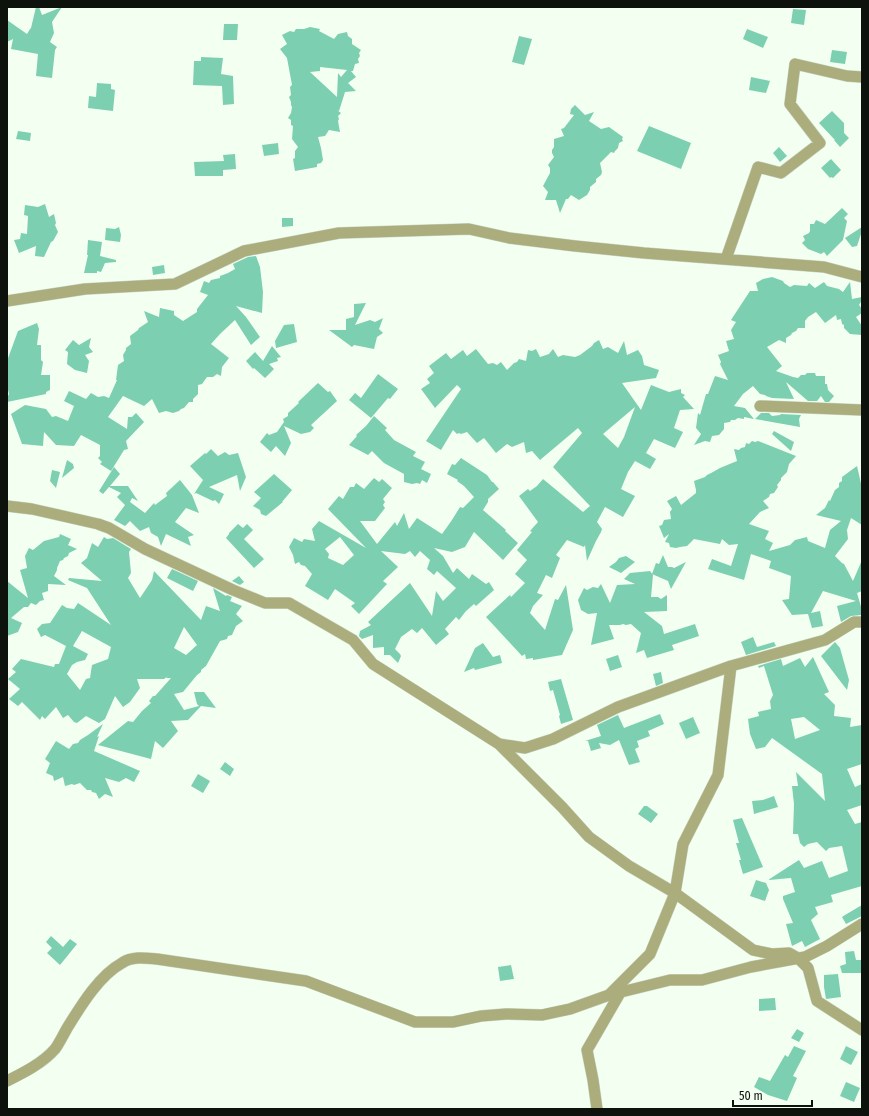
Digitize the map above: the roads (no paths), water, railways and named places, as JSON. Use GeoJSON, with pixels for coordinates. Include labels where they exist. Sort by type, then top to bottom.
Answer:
{"type":"FeatureCollection","features":[{"type":"Feature","properties":{"kind":"street"},"geometry":{"type":"LineString","coordinates":[[726,259],[758,167],[781,173],[820,143],[790,104],[795,64],[847,76],[862,77]]}},
{"type":"Feature","properties":{"kind":"street"},"geometry":{"type":"LineString","coordinates":[[7,301],[85,289],[175,284],[244,251],[339,233],[469,229],[509,238],[575,246],[824,267],[862,277]]}},
{"type":"Feature","properties":{"kind":"street"},"geometry":{"type":"LineString","coordinates":[[760,406],[862,410]]}},
{"type":"Feature","properties":{"kind":"street"},"geometry":{"type":"LineString","coordinates":[[7,506],[32,509],[98,524],[109,528],[145,549],[233,590],[266,603],[289,603],[353,640],[373,664],[499,744],[562,807],[589,837],[629,866],[675,893],[753,950],[772,954],[789,953],[798,958],[808,968],[817,1000],[862,1030]]}},
{"type":"Feature","properties":{"kind":"street"},"geometry":{"type":"LineString","coordinates":[[499,744],[525,748],[553,739],[618,707],[732,666],[825,640],[854,622],[862,622]]}},
{"type":"Feature","properties":{"kind":"street"},"geometry":{"type":"LineString","coordinates":[[597,1109],[587,1050],[614,994],[650,954],[675,893],[683,844],[718,774],[732,666]]}},
{"type":"Feature","properties":{"kind":"street"},"geometry":{"type":"LineString","coordinates":[[7,1081],[23,1074],[40,1062],[55,1048],[87,996],[107,974],[122,962],[139,958],[158,959],[306,981],[415,1022],[453,1022],[481,1016],[500,1014],[542,1015],[570,1009],[614,994],[670,980],[702,980],[750,967],[805,957],[827,946],[862,924]]}}]}
